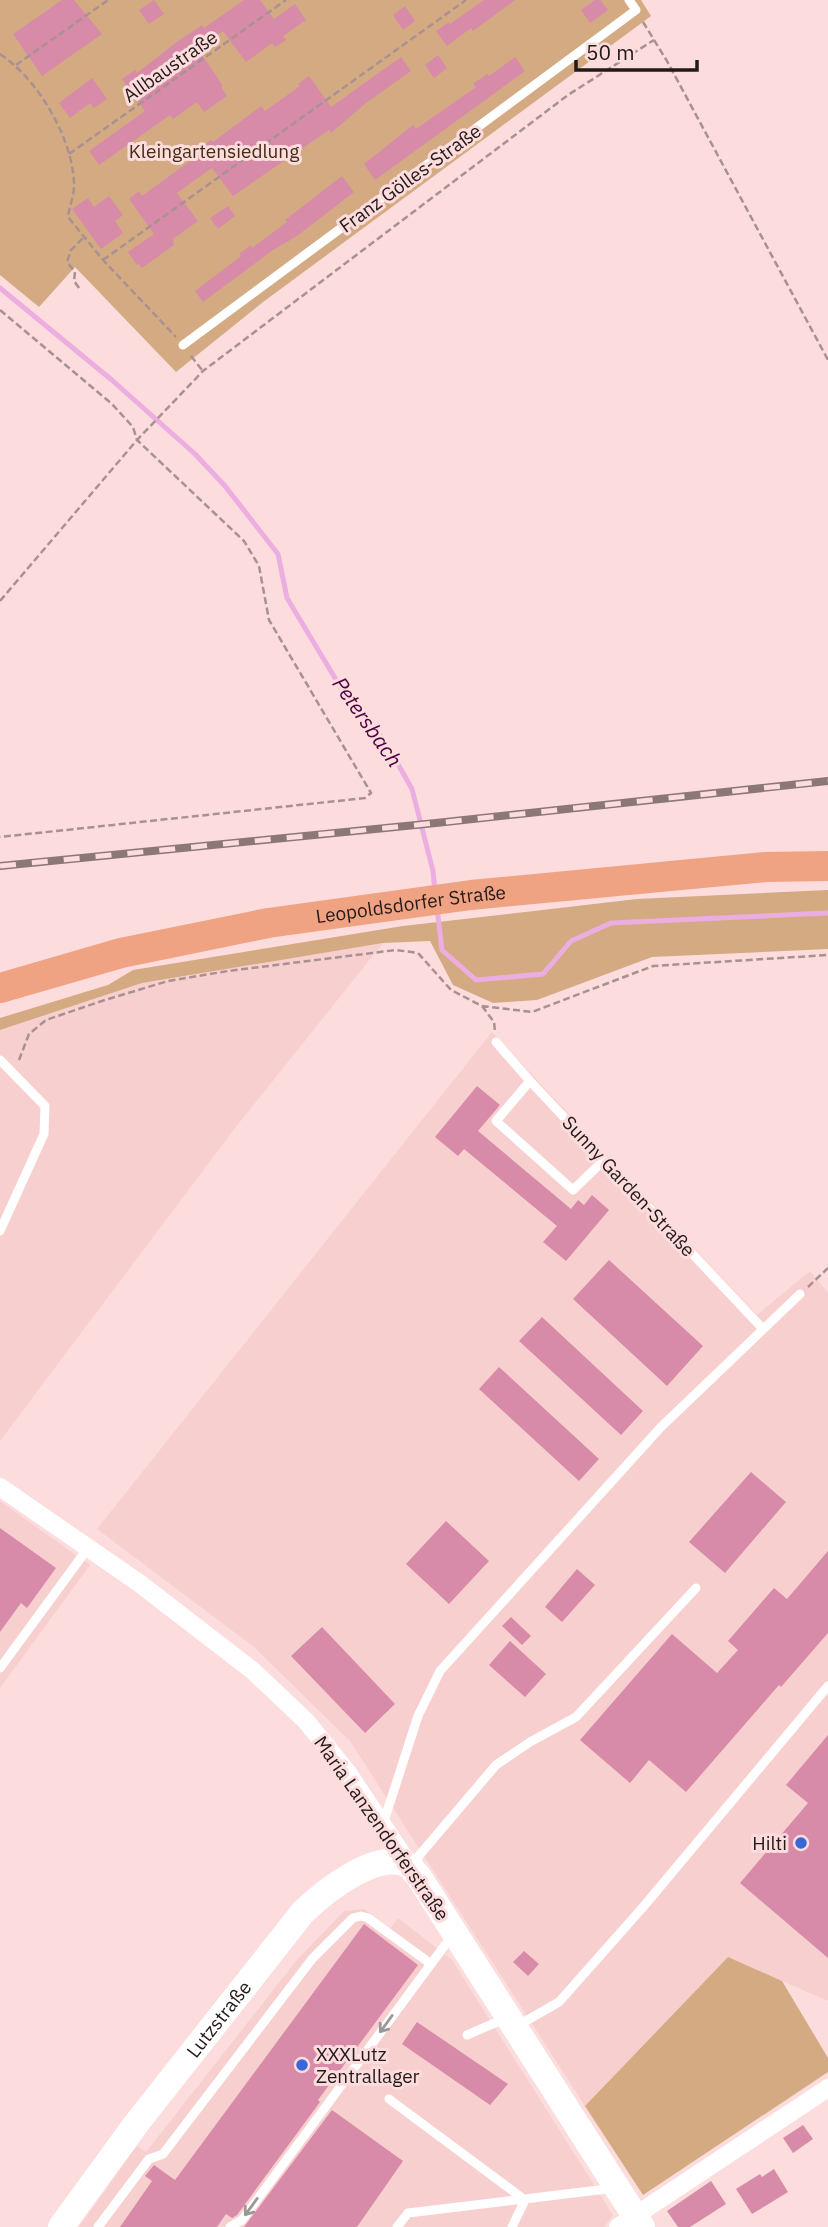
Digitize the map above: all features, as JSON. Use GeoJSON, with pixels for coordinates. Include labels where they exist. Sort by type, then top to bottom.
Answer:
{"type":"FeatureCollection","features":[{"type":"Feature","properties":{"kind":"main road","name":"Leopoldsdorfer Straße"},"geometry":{"type":"LineString","coordinates":[[0,988],[121,953],[268,923],[471,895],[766,867],[828,866]]}},
{"type":"Feature","properties":{"kind":"street","name":"Maria Lanzendorferstraße"},"geometry":{"type":"LineString","coordinates":[[0,1487],[193,1623],[252,1670],[306,1721],[348,1773],[457,1935],[617,2188],[632,2223]]}},
{"type":"Feature","properties":{"kind":"street","name":"Lutzstraße"},"geometry":{"type":"LineString","coordinates":[[61,2227],[136,2124],[303,1912],[325,1891],[355,1874],[381,1863],[395,1862],[410,1866]]}},
{"type":"Feature","properties":{"kind":"street"},"geometry":{"type":"LineString","coordinates":[[632,2223],[828,2088]]}},
{"type":"Feature","properties":{"kind":"lane"},"geometry":{"type":"LineString","coordinates":[[629,0],[636,10]]}},
{"type":"Feature","properties":{"kind":"lane","name":"Franz Gölles-Straße"},"geometry":{"type":"LineString","coordinates":[[183,345],[636,10]]}},
{"type":"Feature","properties":{"kind":"lane","name":"Sunny Garden-Straße"},"geometry":{"type":"LineString","coordinates":[[496,1042],[530,1082],[763,1329]]}},
{"type":"Feature","properties":{"kind":"lane"},"geometry":{"type":"LineString","coordinates":[[0,1060],[45,1106],[44,1134],[0,1231]]}},
{"type":"Feature","properties":{"kind":"lane"},"geometry":{"type":"LineString","coordinates":[[530,1082],[496,1121],[573,1190],[604,1160]]}},
{"type":"Feature","properties":{"kind":"lane"},"geometry":{"type":"LineString","coordinates":[[383,1824],[418,1716],[439,1671],[661,1427],[800,1294]]}},
{"type":"Feature","properties":{"kind":"lane"},"geometry":{"type":"LineString","coordinates":[[0,1668],[88,1548]]}},
{"type":"Feature","properties":{"kind":"lane"},"geometry":{"type":"LineString","coordinates":[[410,1866],[496,1765],[530,1742],[576,1717],[696,1588]]}},
{"type":"Feature","properties":{"kind":"lane"},"geometry":{"type":"LineString","coordinates":[[467,2035],[512,2022],[559,2001],[644,1906],[828,1686]]}},
{"type":"Feature","properties":{"kind":"lane"},"geometry":{"type":"LineString","coordinates":[[98,2227],[149,2159],[163,2154],[312,1959],[353,1918],[368,1917],[429,1966]]}},
{"type":"Feature","properties":{"kind":"lane"},"geometry":{"type":"LineString","coordinates":[[230,2227],[242,2220],[444,1945],[457,1935]]}},
{"type":"Feature","properties":{"kind":"lane"},"geometry":{"type":"LineString","coordinates":[[389,2099],[525,2200]]}},
{"type":"Feature","properties":{"kind":"lane"},"geometry":{"type":"LineString","coordinates":[[397,2227],[408,2213],[617,2188]]}},
{"type":"Feature","properties":{"kind":"lane"},"geometry":{"type":"LineString","coordinates":[[512,2227],[525,2200]]}},
{"type":"Feature","properties":{"kind":"path"},"geometry":{"type":"LineString","coordinates":[[16,65],[108,0]]}},
{"type":"Feature","properties":{"kind":"path","name":"Allbaustraße"},"geometry":{"type":"LineString","coordinates":[[69,154],[286,0]]}},
{"type":"Feature","properties":{"kind":"path"},"geometry":{"type":"LineString","coordinates":[[103,260],[466,0]]}},
{"type":"Feature","properties":{"kind":"path"},"geometry":{"type":"LineString","coordinates":[[636,10],[828,360]]}},
{"type":"Feature","properties":{"kind":"path"},"geometry":{"type":"LineString","coordinates":[[0,601],[137,440],[203,371],[568,94],[654,40]]}},
{"type":"Feature","properties":{"kind":"path"},"geometry":{"type":"LineString","coordinates":[[0,54],[16,65],[44,98],[69,154],[74,183],[68,218],[103,260],[183,345],[203,371]]}},
{"type":"Feature","properties":{"kind":"path"},"geometry":{"type":"LineString","coordinates":[[79,288],[74,281],[75,272],[68,262],[71,250],[84,237]]}},
{"type":"Feature","properties":{"kind":"path"},"geometry":{"type":"LineString","coordinates":[[0,310],[112,404],[132,427],[137,440],[244,541],[259,566],[269,620],[371,793],[365,798],[0,837]]}},
{"type":"Feature","properties":{"kind":"path"},"geometry":{"type":"LineString","coordinates":[[14,1073],[29,1034],[46,1020],[168,981],[228,971],[396,950],[418,953],[451,990],[482,1006],[532,1012],[653,966],[828,955]]}},
{"type":"Feature","properties":{"kind":"path"},"geometry":{"type":"LineString","coordinates":[[482,1006],[494,1022],[496,1042]]}},
{"type":"Feature","properties":{"kind":"path"},"geometry":{"type":"LineString","coordinates":[[800,1294],[828,1268]]}},
{"type":"Feature","properties":{"kind":"shaded area"},"geometry":{"type":"Polygon","coordinates":[[[383,943],[235,1128],[0,1441],[0,1030],[142,983],[383,943]]]}},
{"type":"Feature","properties":{"kind":"shaded area"},"geometry":{"type":"Polygon","coordinates":[[[492,1032],[757,1315],[810,1271],[828,1293],[828,2001],[728,1957],[585,2106],[350,1741],[254,1647],[97,1529],[492,1032]]]}},
{"type":"Feature","properties":{"kind":"shaded area"},"geometry":{"type":"Polygon","coordinates":[[[0,1501],[90,1565],[0,1688],[0,1501]]]}},
{"type":"Feature","properties":{"kind":"shaded area"},"geometry":{"type":"Polygon","coordinates":[[[364,1909],[390,1929],[398,1918],[452,1960],[613,2215],[604,2227],[79,2227],[137,2146],[146,2152],[296,1961],[344,1911],[364,1909]]]}},
{"type":"Feature","properties":{"kind":"green space","name":"Kleingartensiedlung"},"geometry":{"type":"Polygon","coordinates":[[[0,0],[641,0],[651,16],[263,302],[176,372],[75,267],[39,307],[0,275],[0,0]]]}},
{"type":"Feature","properties":{"kind":"green space"},"geometry":{"type":"Polygon","coordinates":[[[828,890],[828,949],[652,957],[537,1000],[493,1003],[453,985],[430,941],[383,943],[142,983],[0,1030],[0,1018],[108,985],[133,970],[403,926],[637,899],[828,890]]]}},
{"type":"Feature","properties":{"kind":"green space"},"geometry":{"type":"Polygon","coordinates":[[[728,1957],[782,1981],[828,2058],[828,2072],[643,2195],[585,2106],[728,1957]]]}},
{"type":"Feature","properties":{"kind":"building"},"geometry":{"type":"Polygon","coordinates":[[[62,0],[74,0],[102,34],[42,76],[13,34],[62,0]]]}},
{"type":"Feature","properties":{"kind":"building"},"geometry":{"type":"Polygon","coordinates":[[[154,0],[164,14],[149,24],[139,10],[154,0]]]}},
{"type":"Feature","properties":{"kind":"building"},"geometry":{"type":"Polygon","coordinates":[[[244,0],[260,0],[274,19],[295,4],[306,20],[283,36],[286,40],[275,47],[272,43],[246,62],[223,31],[198,49],[227,96],[204,112],[197,102],[173,119],[170,115],[99,165],[89,151],[145,111],[122,79],[135,70],[137,73],[178,41],[202,25],[204,28],[244,0]]]}},
{"type":"Feature","properties":{"kind":"building"},"geometry":{"type":"Polygon","coordinates":[[[484,0],[515,0],[473,31],[471,28],[447,46],[436,31],[484,0]]]}},
{"type":"Feature","properties":{"kind":"building"},"geometry":{"type":"Polygon","coordinates":[[[595,0],[600,0],[608,10],[590,23],[581,10],[595,0]]]}},
{"type":"Feature","properties":{"kind":"building"},"geometry":{"type":"Polygon","coordinates":[[[405,6],[415,21],[403,30],[393,15],[405,6]]]}},
{"type":"Feature","properties":{"kind":"building"},"geometry":{"type":"Polygon","coordinates":[[[438,55],[447,68],[434,78],[425,65],[438,55]]]}},
{"type":"Feature","properties":{"kind":"building"},"geometry":{"type":"Polygon","coordinates":[[[401,57],[411,71],[366,103],[331,133],[329,130],[233,196],[212,168],[177,193],[198,221],[173,239],[174,245],[142,268],[137,265],[128,252],[154,234],[129,199],[139,191],[142,196],[201,153],[199,149],[211,140],[213,142],[261,106],[265,111],[300,86],[298,84],[309,76],[331,107],[401,57]]]}},
{"type":"Feature","properties":{"kind":"building"},"geometry":{"type":"Polygon","coordinates":[[[515,57],[525,71],[375,180],[364,164],[413,125],[416,129],[476,87],[473,84],[515,57]]]}},
{"type":"Feature","properties":{"kind":"building"},"geometry":{"type":"Polygon","coordinates":[[[92,78],[107,99],[94,108],[90,103],[70,118],[59,103],[92,78]]]}},
{"type":"Feature","properties":{"kind":"building"},"geometry":{"type":"Polygon","coordinates":[[[342,176],[354,192],[203,302],[195,291],[241,256],[239,254],[251,245],[252,248],[287,222],[285,220],[342,176]]]}},
{"type":"Feature","properties":{"kind":"building"},"geometry":{"type":"Polygon","coordinates":[[[109,196],[123,215],[115,221],[123,233],[101,249],[72,209],[88,198],[94,207],[109,196]]]}},
{"type":"Feature","properties":{"kind":"building"},"geometry":{"type":"Polygon","coordinates":[[[228,206],[235,216],[218,229],[210,218],[228,206]]]}},
{"type":"Feature","properties":{"kind":"building"},"geometry":{"type":"Polygon","coordinates":[[[477,1086],[500,1105],[478,1131],[571,1209],[578,1200],[584,1205],[592,1195],[609,1210],[566,1261],[543,1242],[557,1226],[464,1149],[458,1156],[435,1137],[477,1086]]]}},
{"type":"Feature","properties":{"kind":"building"},"geometry":{"type":"Polygon","coordinates":[[[609,1260],[703,1346],[667,1386],[573,1299],[609,1260]]]}},
{"type":"Feature","properties":{"kind":"building"},"geometry":{"type":"Polygon","coordinates":[[[542,1317],[643,1411],[621,1435],[519,1341],[542,1317]]]}},
{"type":"Feature","properties":{"kind":"building"},"geometry":{"type":"Polygon","coordinates":[[[499,1367],[599,1459],[579,1481],[479,1389],[499,1367]]]}},
{"type":"Feature","properties":{"kind":"building"},"geometry":{"type":"Polygon","coordinates":[[[751,1472],[786,1502],[725,1573],[689,1542],[751,1472]]]}},
{"type":"Feature","properties":{"kind":"building"},"geometry":{"type":"Polygon","coordinates":[[[446,1521],[489,1561],[449,1604],[406,1564],[446,1521]]]}},
{"type":"Feature","properties":{"kind":"building"},"geometry":{"type":"Polygon","coordinates":[[[0,1528],[56,1568],[27,1608],[21,1603],[0,1632],[0,1528]]]}},
{"type":"Feature","properties":{"kind":"building"},"geometry":{"type":"Polygon","coordinates":[[[828,1551],[828,1633],[686,1792],[649,1760],[630,1783],[580,1740],[672,1634],[717,1673],[738,1650],[728,1641],[774,1588],[787,1599],[828,1551]]]}},
{"type":"Feature","properties":{"kind":"building"},"geometry":{"type":"Polygon","coordinates":[[[577,1569],[595,1585],[562,1622],[545,1607],[577,1569]]]}},
{"type":"Feature","properties":{"kind":"building"},"geometry":{"type":"Polygon","coordinates":[[[511,1617],[531,1636],[522,1645],[502,1626],[511,1617]]]}},
{"type":"Feature","properties":{"kind":"building"},"geometry":{"type":"Polygon","coordinates":[[[322,1627],[395,1704],[365,1733],[291,1656],[322,1627]]]}},
{"type":"Feature","properties":{"kind":"building"},"geometry":{"type":"Polygon","coordinates":[[[510,1641],[546,1674],[525,1697],[489,1665],[510,1641]]]}},
{"type":"Feature","properties":{"kind":"building","name":"Hilti"},"geometry":{"type":"Polygon","coordinates":[[[828,1735],[828,1958],[740,1883],[808,1803],[786,1785],[828,1735]]]}},
{"type":"Feature","properties":{"kind":"building","name":"XXXLutz Zentrallager"},"geometry":{"type":"Polygon","coordinates":[[[364,1924],[418,1965],[237,2215],[232,2218],[226,2214],[217,2227],[120,2227],[152,2181],[145,2176],[154,2165],[175,2180],[364,1924]]]}},
{"type":"Feature","properties":{"kind":"building"},"geometry":{"type":"Polygon","coordinates":[[[524,1951],[539,1964],[528,1976],[513,1962],[524,1951]]]}},
{"type":"Feature","properties":{"kind":"building"},"geometry":{"type":"Polygon","coordinates":[[[417,2022],[508,2084],[490,2105],[402,2044],[417,2022]]]}},
{"type":"Feature","properties":{"kind":"building"},"geometry":{"type":"Polygon","coordinates":[[[332,2110],[403,2161],[357,2227],[244,2227],[332,2110]]]}},
{"type":"Feature","properties":{"kind":"building"},"geometry":{"type":"Polygon","coordinates":[[[803,2125],[813,2139],[793,2153],[783,2138],[803,2125]]]}},
{"type":"Feature","properties":{"kind":"building"},"geometry":{"type":"Polygon","coordinates":[[[774,2169],[788,2192],[752,2214],[736,2189],[774,2169]]]}},
{"type":"Feature","properties":{"kind":"building"},"geometry":{"type":"Polygon","coordinates":[[[711,2181],[726,2204],[690,2227],[678,2227],[667,2211],[711,2181]]]}},
{"type":"Feature","properties":{"kind":"waterway","name":"Petersbach"},"geometry":{"type":"LineString","coordinates":[[0,288],[113,381],[195,454],[225,486],[278,554],[287,598],[344,693],[385,741],[412,789],[433,871],[435,892]]}},
{"type":"Feature","properties":{"kind":"waterway","name":"Petersbach"},"geometry":{"type":"LineString","coordinates":[[437,908],[442,950],[476,980],[543,974],[571,941],[611,923],[828,913]]}},
{"type":"Feature","properties":{"kind":"railway"},"geometry":{"type":"LineString","coordinates":[[0,866],[828,781]]}},
{"type":"Feature","properties":{"kind":"place","name":"Hilti"},"geometry":{"type":"Point","coordinates":[801,1843]}},
{"type":"Feature","properties":{"kind":"place","name":"XXXLutz Zentrallager"},"geometry":{"type":"Point","coordinates":[302,2065]}}]}
